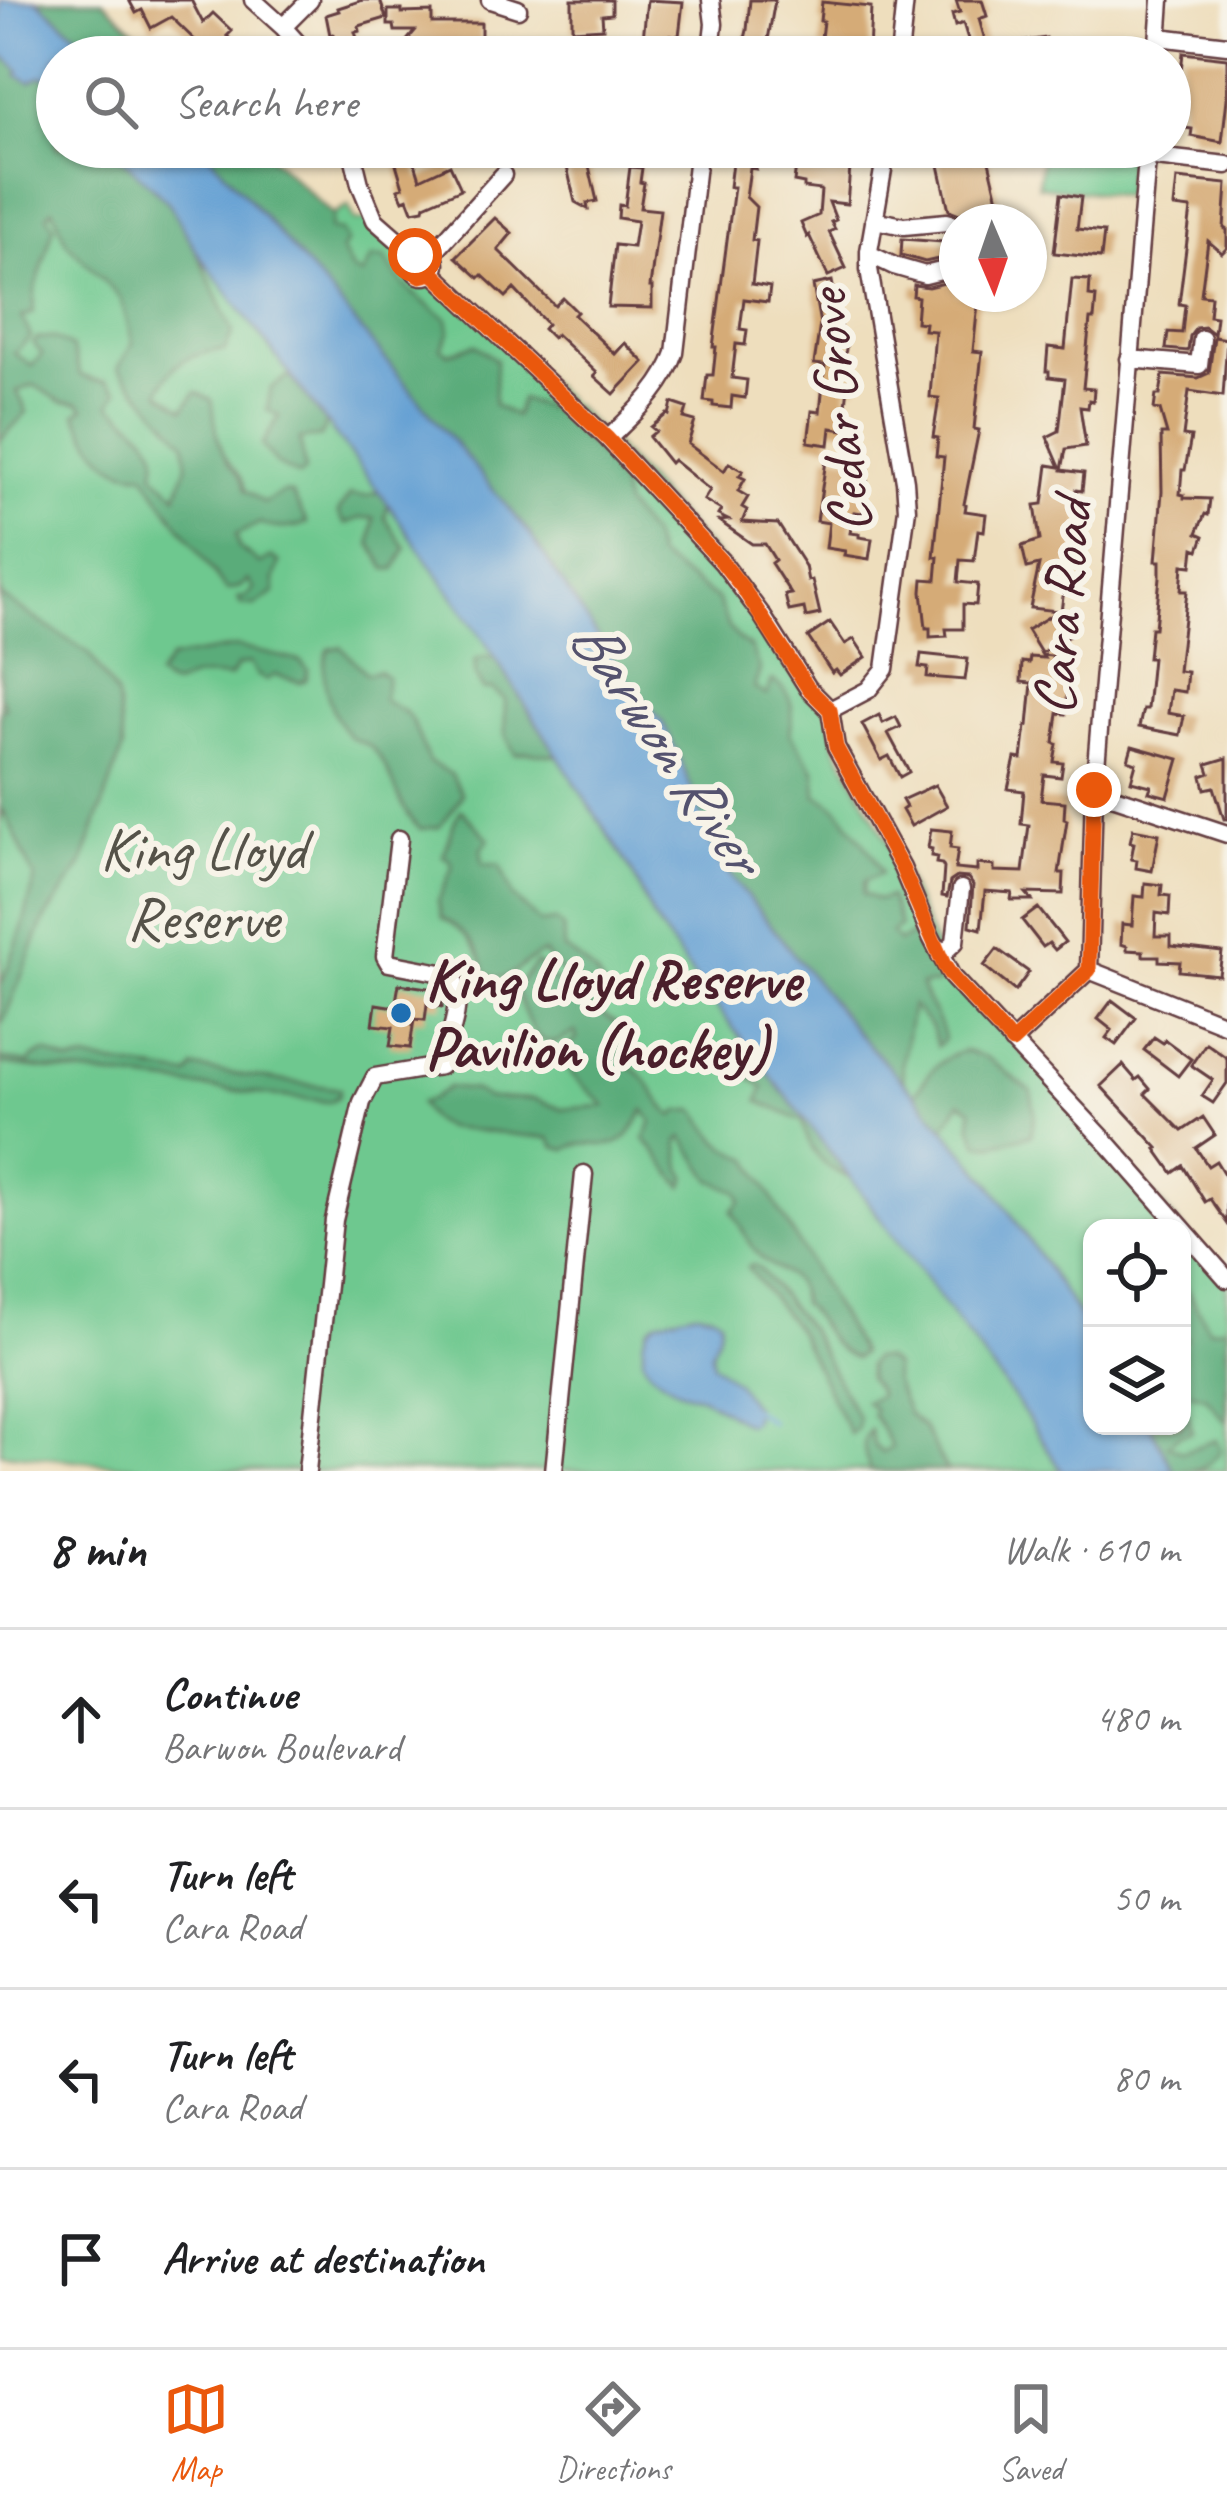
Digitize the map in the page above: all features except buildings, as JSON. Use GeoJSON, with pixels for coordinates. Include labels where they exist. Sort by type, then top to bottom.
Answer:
{"type":"FeatureCollection","features":[{"type":"Feature","properties":{"kind":"street"},"geometry":{"type":"LineString","coordinates":[[254,0],[291,36]]}},
{"type":"Feature","properties":{"kind":"street"},"geometry":{"type":"LineString","coordinates":[[283,27],[310,0]]}},
{"type":"Feature","properties":{"kind":"street"},"geometry":{"type":"LineString","coordinates":[[490,0],[518,8]]}},
{"type":"Feature","properties":{"kind":"street"},"geometry":{"type":"LineString","coordinates":[[711,0],[713,36]]}},
{"type":"Feature","properties":{"kind":"street"},"geometry":{"type":"LineString","coordinates":[[901,36],[905,0]]}},
{"type":"Feature","properties":{"kind":"street"},"geometry":{"type":"LineString","coordinates":[[1159,36],[1162,0]]}},
{"type":"Feature","properties":{"kind":"street"},"geometry":{"type":"LineString","coordinates":[[1191,41],[1227,45]]}},
{"type":"Feature","properties":{"kind":"street"},"geometry":{"type":"LineString","coordinates":[[1191,159],[1227,165]]}},
{"type":"Feature","properties":{"kind":"street"},"geometry":{"type":"LineString","coordinates":[[356,168],[375,220],[427,261],[608,439],[722,562],[808,688],[830,710],[836,747],[902,868],[952,977],[1227,1279]]}},
{"type":"Feature","properties":{"kind":"street"},"geometry":{"type":"LineString","coordinates":[[608,439],[669,372],[697,168]]}},
{"type":"Feature","properties":{"kind":"street","name":"Cedar Grove"},"geometry":{"type":"LineString","coordinates":[[830,710],[868,689],[886,669],[907,509],[869,269],[883,168]]}},
{"type":"Feature","properties":{"kind":"street","name":"Cara Road"},"geometry":{"type":"LineString","coordinates":[[1089,970],[1094,790],[1146,168]]}},
{"type":"Feature","properties":{"kind":"street"},"geometry":{"type":"LineString","coordinates":[[427,261],[503,175]]}},
{"type":"Feature","properties":{"kind":"street"},"geometry":{"type":"LineString","coordinates":[[874,220],[904,226],[939,223]]}},
{"type":"Feature","properties":{"kind":"street"},"geometry":{"type":"LineString","coordinates":[[869,254],[925,274],[939,271]]}},
{"type":"Feature","properties":{"kind":"street"},"geometry":{"type":"LineString","coordinates":[[1130,359],[1199,365],[1202,339]]}},
{"type":"Feature","properties":{"kind":"street"},"geometry":{"type":"LineString","coordinates":[[1094,790],[1227,834]]}},
{"type":"Feature","properties":{"kind":"street"},"geometry":{"type":"LineString","coordinates":[[307,1471],[334,1220],[362,1102],[375,1077],[440,1066],[459,988],[452,975],[389,963],[385,956],[399,839]]}},
{"type":"Feature","properties":{"kind":"street"},"geometry":{"type":"LineString","coordinates":[[940,956],[956,942],[961,889]]}},
{"type":"Feature","properties":{"kind":"street"},"geometry":{"type":"LineString","coordinates":[[1012,1042],[1089,970],[1227,1025]]}},
{"type":"Feature","properties":{"kind":"street"},"geometry":{"type":"LineString","coordinates":[[554,1471],[584,1174]]}},
{"type":"Feature","properties":{"kind":"green space"},"geometry":{"type":"Polygon","coordinates":[[[37,0],[102,0],[141,36],[79,36],[37,0]]]}},
{"type":"Feature","properties":{"kind":"green space","name":"King Lloyd Reserve"},"geometry":{"type":"Polygon","coordinates":[[[0,53],[36,74],[36,168],[132,168],[169,203],[197,252],[385,500],[484,640],[632,872],[653,918],[704,991],[839,1163],[1017,1402],[1062,1471],[141,1471],[141,1467],[1,1453],[0,53]]]}},
{"type":"Feature","properties":{"kind":"green space"},"geometry":{"type":"Polygon","coordinates":[[[0,53],[21,72],[36,78],[36,168],[132,168],[169,203],[197,252],[233,332],[225,350],[193,356],[177,365],[160,392],[184,409],[196,392],[212,400],[220,444],[245,490],[264,503],[284,492],[292,494],[307,523],[283,528],[260,523],[236,535],[239,548],[260,564],[272,557],[280,562],[275,592],[255,606],[241,605],[238,598],[254,589],[248,580],[227,590],[144,473],[120,469],[94,446],[76,414],[84,408],[79,403],[62,402],[34,385],[17,391],[27,412],[0,440],[0,53]],[[53,209],[47,215],[54,226],[33,313],[22,317],[31,337],[14,353],[32,366],[42,354],[33,343],[38,338],[54,338],[72,347],[80,375],[107,381],[118,392],[110,404],[149,439],[157,454],[154,474],[177,495],[187,465],[185,442],[118,368],[133,343],[121,299],[66,242],[53,209]]]}},
{"type":"Feature","properties":{"kind":"green space"},"geometry":{"type":"Polygon","coordinates":[[[221,168],[283,168],[333,215],[348,206],[354,221],[375,220],[415,255],[432,255],[434,273],[608,439],[722,562],[761,614],[808,688],[830,710],[836,747],[902,868],[952,977],[1174,1219],[1083,1219],[1083,1322],[991,1184],[857,1034],[718,860],[663,723],[622,673],[529,533],[221,168]]]}},
{"type":"Feature","properties":{"kind":"green space"},"geometry":{"type":"Polygon","coordinates":[[[221,168],[283,168],[333,215],[330,229],[341,231],[347,242],[341,250],[352,270],[362,275],[371,258],[385,258],[412,293],[448,319],[450,332],[441,348],[449,353],[475,344],[496,360],[494,405],[515,416],[521,399],[553,410],[608,463],[621,484],[624,505],[651,537],[657,557],[717,599],[728,626],[750,647],[760,670],[754,688],[767,695],[772,680],[788,696],[790,733],[815,771],[817,795],[842,814],[877,862],[881,873],[865,881],[863,894],[878,900],[890,897],[900,926],[891,933],[899,942],[911,935],[924,937],[942,979],[921,985],[944,1039],[937,1046],[931,1027],[912,1005],[902,1065],[904,1083],[857,1034],[718,860],[663,723],[622,673],[529,533],[221,168]]]}},
{"type":"Feature","properties":{"kind":"green space"},"geometry":{"type":"Polygon","coordinates":[[[1040,168],[1128,168],[1125,196],[1038,186],[1040,168]]]}},
{"type":"Feature","properties":{"kind":"green space"},"geometry":{"type":"Polygon","coordinates":[[[290,376],[326,422],[321,437],[300,439],[305,471],[299,476],[278,465],[262,445],[279,416],[267,410],[271,388],[290,376]]]}},
{"type":"Feature","properties":{"kind":"green space"},"geometry":{"type":"Polygon","coordinates":[[[379,492],[388,504],[385,518],[406,548],[395,569],[386,569],[371,544],[374,518],[345,524],[338,512],[350,495],[379,492]]]}},
{"type":"Feature","properties":{"kind":"green space"},"geometry":{"type":"Polygon","coordinates":[[[0,590],[2,597],[89,653],[117,697],[123,748],[82,865],[44,921],[3,1022],[0,988],[35,879],[4,811],[0,821],[0,711],[6,707],[0,696],[0,590]]]}},
{"type":"Feature","properties":{"kind":"green space"},"geometry":{"type":"Polygon","coordinates":[[[237,647],[300,661],[308,670],[306,680],[275,675],[266,680],[250,663],[237,666],[230,677],[196,677],[174,685],[157,677],[170,659],[237,647]]]}},
{"type":"Feature","properties":{"kind":"green space"},"geometry":{"type":"Polygon","coordinates":[[[341,647],[367,674],[378,671],[387,677],[383,700],[406,713],[429,762],[451,774],[462,794],[439,827],[420,829],[380,758],[349,736],[336,717],[324,670],[329,649],[341,647]]]}},
{"type":"Feature","properties":{"kind":"green space"},"geometry":{"type":"Polygon","coordinates":[[[495,658],[558,756],[515,754],[505,734],[505,700],[492,689],[483,690],[475,675],[475,660],[495,658]]]}},
{"type":"Feature","properties":{"kind":"green space"},"geometry":{"type":"Polygon","coordinates":[[[461,810],[489,839],[481,850],[483,864],[500,865],[513,897],[541,923],[556,921],[563,928],[564,949],[592,970],[604,988],[596,997],[567,978],[544,953],[508,975],[494,977],[485,972],[470,940],[442,918],[438,901],[452,868],[451,860],[443,856],[461,810]]]}},
{"type":"Feature","properties":{"kind":"green space"},"geometry":{"type":"Polygon","coordinates":[[[536,963],[579,1003],[624,1029],[617,1054],[646,1080],[669,1112],[674,1116],[695,1110],[722,1143],[750,1159],[861,1353],[855,1358],[832,1342],[801,1303],[791,1278],[758,1254],[732,1211],[741,1201],[738,1192],[712,1180],[683,1137],[678,1142],[687,1177],[683,1187],[645,1139],[652,1121],[644,1110],[620,1142],[581,1144],[566,1150],[555,1147],[549,1138],[447,1128],[428,1115],[420,1103],[448,1087],[473,1090],[487,1098],[534,1099],[562,1109],[605,1106],[566,1066],[563,1058],[577,1039],[575,1032],[548,1042],[529,1024],[515,988],[536,963]]]}},
{"type":"Feature","properties":{"kind":"green space"},"geometry":{"type":"Polygon","coordinates":[[[965,1051],[986,1057],[1031,1091],[1035,1114],[1031,1135],[979,1144],[971,1125],[972,1109],[960,1102],[944,1128],[915,1094],[942,1062],[965,1051]]]}},
{"type":"Feature","properties":{"kind":"green space"},"geometry":{"type":"Polygon","coordinates":[[[46,1052],[69,1063],[88,1060],[188,1076],[194,1068],[340,1089],[339,1096],[329,1102],[0,1064],[0,1059],[29,1063],[46,1052]]]}},
{"type":"Feature","properties":{"kind":"green space"},"geometry":{"type":"Polygon","coordinates":[[[761,1063],[851,1178],[818,1157],[802,1121],[758,1101],[764,1087],[750,1078],[751,1068],[761,1063]]]}},
{"type":"Feature","properties":{"kind":"green space"},"geometry":{"type":"Polygon","coordinates":[[[1191,1238],[1227,1279],[1227,1471],[1174,1471],[1155,1435],[1191,1435],[1191,1238]]]}},
{"type":"Feature","properties":{"kind":"green space"},"geometry":{"type":"Polygon","coordinates":[[[753,1265],[811,1332],[858,1418],[857,1429],[850,1434],[798,1331],[747,1267],[753,1265]]]}},
{"type":"Feature","properties":{"kind":"green space"},"geometry":{"type":"Polygon","coordinates":[[[1191,1296],[1209,1329],[1227,1327],[1227,1423],[1206,1397],[1191,1393],[1191,1296]]]}},
{"type":"Feature","properties":{"kind":"green space"},"geometry":{"type":"Polygon","coordinates":[[[873,1358],[894,1366],[894,1381],[909,1415],[923,1427],[947,1471],[870,1471],[864,1445],[870,1430],[874,1446],[882,1453],[891,1448],[872,1415],[874,1409],[865,1401],[879,1396],[868,1378],[873,1358]]]}},
{"type":"Feature","properties":{"kind":"green space"},"geometry":{"type":"Polygon","coordinates":[[[1155,1435],[1179,1435],[1168,1445],[1182,1452],[1216,1440],[1221,1450],[1211,1462],[1174,1471],[1155,1435]]]}},
{"type":"Feature","properties":{"kind":"water"},"geometry":{"type":"Polygon","coordinates":[[[0,0],[37,0],[79,36],[36,36],[36,79],[30,82],[17,75],[20,71],[0,53],[0,0]]]}},
{"type":"Feature","properties":{"kind":"water","name":"Barwon River"},"geometry":{"type":"Polygon","coordinates":[[[132,168],[221,168],[529,533],[622,673],[663,723],[718,860],[857,1033],[991,1184],[1083,1322],[1083,1435],[1155,1435],[1174,1471],[1062,1471],[1017,1402],[839,1163],[704,991],[653,918],[632,872],[484,640],[385,500],[197,252],[169,203],[132,168]]]}},
{"type":"Feature","properties":{"kind":"water"},"geometry":{"type":"Polygon","coordinates":[[[694,1311],[720,1319],[711,1353],[713,1364],[736,1382],[754,1407],[753,1421],[747,1425],[702,1397],[662,1380],[643,1359],[648,1328],[656,1321],[694,1311]]]}},
{"type":"Feature","properties":{"kind":"waterway"},"geometry":{"type":"LineString","coordinates":[[752,1409],[771,1422]]}},
{"type":"Feature","properties":{"kind":"place","name":"King Lloyd Reserve Pavilion (hockey)"},"geometry":{"type":"Point","coordinates":[401,1013]}},
{"type":"Feature","properties":{"kind":"route"},"geometry":{"type":"LineString","coordinates":[[415,255],[414,271],[421,276],[433,273],[608,439],[742,587],[808,688],[830,710],[836,747],[902,868],[944,965],[1012,1042],[1089,970],[1094,790]]}}]}
